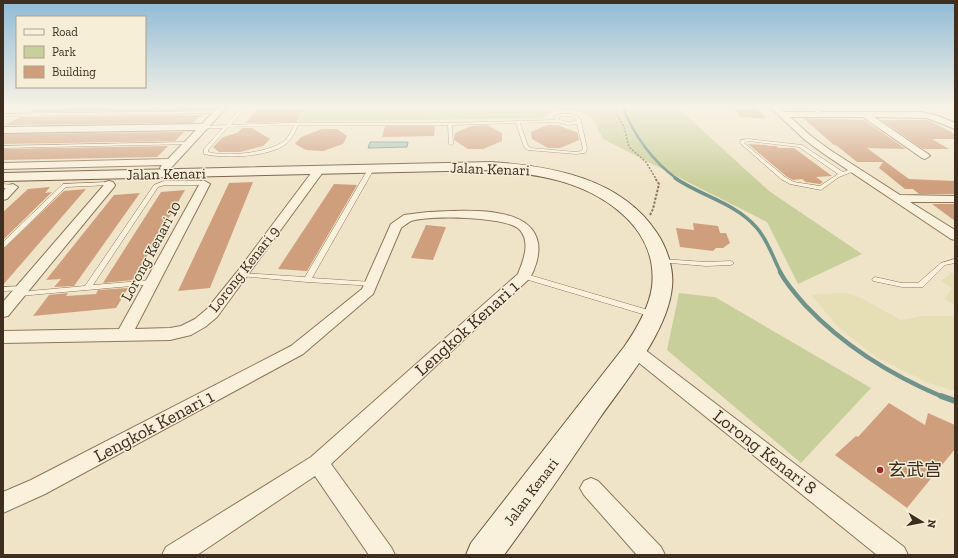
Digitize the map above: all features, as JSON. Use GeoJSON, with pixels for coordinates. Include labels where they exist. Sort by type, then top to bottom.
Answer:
{"type":"FeatureCollection","features":[{"type":"Feature","properties":{"kind":"street"},"geometry":{"type":"LineString","coordinates":[[3,166],[165,168],[199,132]]}},
{"type":"Feature","properties":{"kind":"street"},"geometry":{"type":"LineString","coordinates":[[802,132],[854,170],[955,236]]}},
{"type":"Feature","properties":{"kind":"street"},"geometry":{"type":"LineString","coordinates":[[890,132],[925,156]]}},
{"type":"Feature","properties":{"kind":"street","name":"Jalan Kenari"},"geometry":{"type":"LineString","coordinates":[[6,183],[165,168],[319,170],[491,166],[542,172],[582,183],[606,194],[627,209],[644,226],[656,244],[661,261],[662,289],[655,314],[634,350],[520,508],[483,555]]}},
{"type":"Feature","properties":{"kind":"street","name":"Lorong Kenari 9"},"geometry":{"type":"LineString","coordinates":[[3,337],[170,334],[185,331],[200,323],[212,313],[242,275],[319,170]]}},
{"type":"Feature","properties":{"kind":"street"},"geometry":{"type":"LineString","coordinates":[[3,197],[6,183]]}},
{"type":"Feature","properties":{"kind":"street","name":"Lorong Kenari 10"},"geometry":{"type":"LineString","coordinates":[[124,335],[205,184],[203,183]]}},
{"type":"Feature","properties":{"kind":"street"},"geometry":{"type":"LineString","coordinates":[[3,312],[110,185],[109,184]]}},
{"type":"Feature","properties":{"kind":"street"},"geometry":{"type":"LineString","coordinates":[[899,198],[955,200]]}},
{"type":"Feature","properties":{"kind":"street","name":"Lengkok Kenari 1"},"geometry":{"type":"LineString","coordinates":[[3,503],[297,350],[368,291],[395,227],[402,220],[415,217],[464,215],[499,217],[508,219],[522,226],[526,230],[533,248],[524,276],[318,463],[174,555]]}},
{"type":"Feature","properties":{"kind":"street","name":"Lorong Kenari 8"},"geometry":{"type":"LineString","coordinates":[[634,350],[896,555]]}},
{"type":"Feature","properties":{"kind":"street"},"geometry":{"type":"LineString","coordinates":[[318,463],[384,555]]}},
{"type":"Feature","properties":{"kind":"street"},"geometry":{"type":"LineString","coordinates":[[591,488],[653,555]]}},
{"type":"Feature","properties":{"kind":"lane"},"geometry":{"type":"LineString","coordinates":[[222,132],[206,150],[206,154],[258,153],[273,149],[286,142],[292,132]]}},
{"type":"Feature","properties":{"kind":"lane"},"geometry":{"type":"LineString","coordinates":[[450,132],[450,144]]}},
{"type":"Feature","properties":{"kind":"lane"},"geometry":{"type":"LineString","coordinates":[[521,132],[526,147],[530,149],[576,153],[583,152],[585,149],[581,132]]}},
{"type":"Feature","properties":{"kind":"lane"},"geometry":{"type":"LineString","coordinates":[[842,174],[800,146],[748,140],[743,141],[742,143],[783,178],[792,183],[821,188],[842,174],[854,170]]}},
{"type":"Feature","properties":{"kind":"lane"},"geometry":{"type":"LineString","coordinates":[[3,147],[189,143]]}},
{"type":"Feature","properties":{"kind":"lane"},"geometry":{"type":"LineString","coordinates":[[307,280],[371,169]]}},
{"type":"Feature","properties":{"kind":"lane"},"geometry":{"type":"LineString","coordinates":[[87,288],[156,186],[164,183],[203,183]]}},
{"type":"Feature","properties":{"kind":"lane"},"geometry":{"type":"LineString","coordinates":[[3,246],[65,185],[109,184]]}},
{"type":"Feature","properties":{"kind":"lane"},"geometry":{"type":"LineString","coordinates":[[661,261],[706,264],[731,263]]}},
{"type":"Feature","properties":{"kind":"lane"},"geometry":{"type":"LineString","coordinates":[[875,279],[902,285],[920,286],[943,264],[955,261]]}},
{"type":"Feature","properties":{"kind":"lane"},"geometry":{"type":"LineString","coordinates":[[242,275],[372,284]]}},
{"type":"Feature","properties":{"kind":"lane"},"geometry":{"type":"LineString","coordinates":[[524,276],[655,314]]}},
{"type":"Feature","properties":{"kind":"lane"},"geometry":{"type":"LineString","coordinates":[[3,289],[21,291],[87,288],[152,282]]}},
{"type":"Feature","properties":{"kind":"path"},"geometry":{"type":"LineString","coordinates":[[625,132],[629,147],[646,162],[659,184],[653,209],[644,226]]}},
{"type":"Feature","properties":{"kind":"shaded area"},"geometry":{"type":"Polygon","coordinates":[[[951,273],[955,273],[955,305],[944,299],[952,288],[941,281],[951,273]]]}},
{"type":"Feature","properties":{"kind":"shaded area"},"geometry":{"type":"Polygon","coordinates":[[[845,293],[859,297],[901,320],[922,316],[955,316],[955,391],[931,384],[878,358],[841,330],[811,295],[845,293]]]}},
{"type":"Feature","properties":{"kind":"green space"},"geometry":{"type":"Polygon","coordinates":[[[600,132],[704,132],[769,191],[862,254],[798,284],[767,222],[603,139],[600,132]]]}},
{"type":"Feature","properties":{"kind":"green space"},"geometry":{"type":"Polygon","coordinates":[[[679,293],[715,297],[871,388],[801,463],[667,350],[679,293]]]}},
{"type":"Feature","properties":{"kind":"water"},"geometry":{"type":"Polygon","coordinates":[[[370,142],[408,142],[407,147],[368,148],[370,142]]]}},
{"type":"Feature","properties":{"kind":"building"},"geometry":{"type":"Polygon","coordinates":[[[184,132],[175,141],[3,144],[3,134],[184,132]]]}},
{"type":"Feature","properties":{"kind":"building"},"geometry":{"type":"Polygon","coordinates":[[[259,132],[270,139],[263,146],[240,152],[219,152],[213,147],[223,137],[237,133],[259,132]]]}},
{"type":"Feature","properties":{"kind":"building"},"geometry":{"type":"Polygon","coordinates":[[[314,132],[341,132],[347,136],[343,144],[323,151],[306,150],[295,144],[301,137],[314,132]]]}},
{"type":"Feature","properties":{"kind":"building"},"geometry":{"type":"Polygon","coordinates":[[[383,132],[434,132],[434,136],[382,137],[383,132]]]}},
{"type":"Feature","properties":{"kind":"building"},"geometry":{"type":"Polygon","coordinates":[[[500,132],[502,133],[502,141],[483,149],[468,149],[454,140],[455,133],[500,132]]]}},
{"type":"Feature","properties":{"kind":"building"},"geometry":{"type":"Polygon","coordinates":[[[531,132],[576,132],[578,133],[579,140],[560,148],[548,148],[532,139],[531,132]]]}},
{"type":"Feature","properties":{"kind":"building"},"geometry":{"type":"Polygon","coordinates":[[[819,132],[881,132],[906,149],[867,148],[909,179],[955,181],[955,194],[919,194],[913,189],[905,189],[879,168],[883,162],[857,162],[819,132]]]}},
{"type":"Feature","properties":{"kind":"building"},"geometry":{"type":"Polygon","coordinates":[[[898,132],[951,132],[955,134],[955,139],[932,139],[949,149],[923,149],[898,132]]]}},
{"type":"Feature","properties":{"kind":"building"},"geometry":{"type":"Polygon","coordinates":[[[748,144],[776,146],[779,148],[794,148],[832,176],[816,177],[823,182],[820,184],[806,182],[802,179],[793,180],[786,176],[748,144]]]}},
{"type":"Feature","properties":{"kind":"building"},"geometry":{"type":"Polygon","coordinates":[[[168,146],[157,157],[3,160],[3,149],[168,146]]]}},
{"type":"Feature","properties":{"kind":"building"},"geometry":{"type":"Polygon","coordinates":[[[253,182],[210,288],[178,291],[229,183],[253,182]]]}},
{"type":"Feature","properties":{"kind":"building"},"geometry":{"type":"Polygon","coordinates":[[[334,184],[357,185],[307,271],[278,269],[334,184]]]}},
{"type":"Feature","properties":{"kind":"building"},"geometry":{"type":"Polygon","coordinates":[[[50,187],[45,193],[52,192],[3,240],[3,212],[28,189],[50,187]]]}},
{"type":"Feature","properties":{"kind":"building"},"geometry":{"type":"Polygon","coordinates":[[[86,189],[3,285],[3,249],[64,191],[86,189]]]}},
{"type":"Feature","properties":{"kind":"building"},"geometry":{"type":"Polygon","coordinates":[[[185,190],[133,280],[103,283],[161,192],[185,190]]]}},
{"type":"Feature","properties":{"kind":"building"},"geometry":{"type":"Polygon","coordinates":[[[140,193],[74,286],[54,287],[61,279],[46,280],[114,195],[140,193]]]}},
{"type":"Feature","properties":{"kind":"building"},"geometry":{"type":"Polygon","coordinates":[[[932,204],[955,204],[955,221],[932,204]]]}},
{"type":"Feature","properties":{"kind":"building"},"geometry":{"type":"Polygon","coordinates":[[[693,223],[718,226],[720,233],[726,233],[730,243],[723,248],[716,248],[713,251],[680,247],[676,228],[694,230],[693,223]]]}},
{"type":"Feature","properties":{"kind":"building"},"geometry":{"type":"Polygon","coordinates":[[[426,225],[446,227],[433,260],[411,258],[426,225]]]}},
{"type":"Feature","properties":{"kind":"building"},"geometry":{"type":"Polygon","coordinates":[[[128,288],[116,308],[33,316],[49,295],[68,293],[66,296],[96,294],[98,290],[128,288]]]}},
{"type":"Feature","properties":{"kind":"building"},"geometry":{"type":"Polygon","coordinates":[[[889,403],[925,425],[928,413],[955,425],[955,449],[907,508],[835,455],[856,436],[858,437],[889,403]]]}},
{"type":"Feature","properties":{"kind":"waterway"},"geometry":{"type":"LineString","coordinates":[[635,132],[659,164],[677,179]]}},
{"type":"Feature","properties":{"kind":"waterway"},"geometry":{"type":"LineString","coordinates":[[675,178],[728,206],[748,219],[764,238],[781,273]]}},
{"type":"Feature","properties":{"kind":"waterway"},"geometry":{"type":"LineString","coordinates":[[780,272],[789,286],[806,306],[836,334],[870,359],[888,370],[943,397]]}},
{"type":"Feature","properties":{"kind":"waterway"},"geometry":{"type":"LineString","coordinates":[[941,396],[955,401]]}},
{"type":"Feature","properties":{"kind":"place","name":"玄武宫"},"geometry":{"type":"Point","coordinates":[880,470]}}]}
